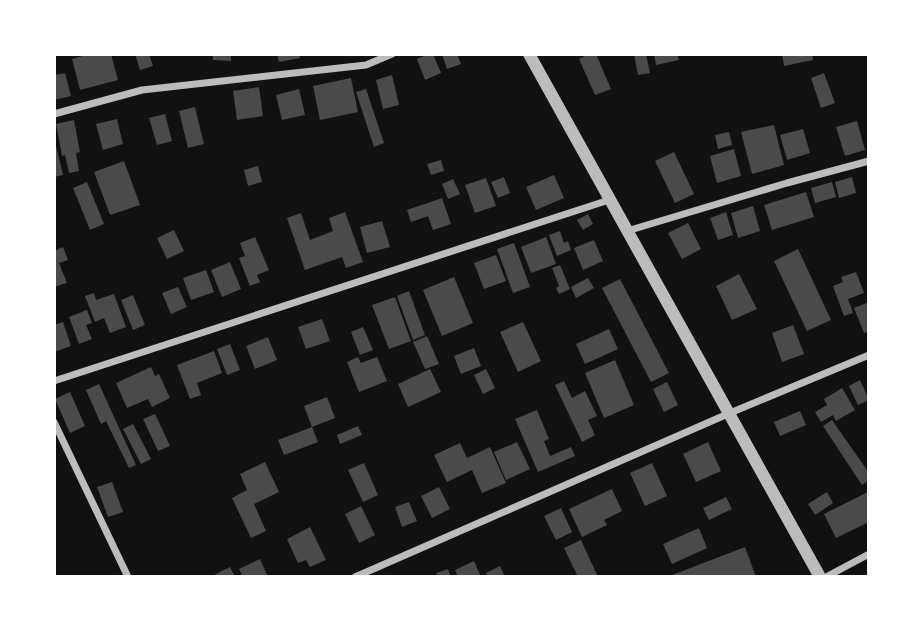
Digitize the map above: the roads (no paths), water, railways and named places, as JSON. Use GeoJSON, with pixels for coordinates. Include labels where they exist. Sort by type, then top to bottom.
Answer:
{"type":"FeatureCollection","features":[{"type":"Feature","properties":{"kind":"street"},"geometry":{"type":"LineString","coordinates":[[54,114],[142,90],[366,65],[391,54]]}},
{"type":"Feature","properties":{"kind":"street"},"geometry":{"type":"LineString","coordinates":[[529,54],[820,577]]}},
{"type":"Feature","properties":{"kind":"street"},"geometry":{"type":"LineString","coordinates":[[627,231],[869,161]]}},
{"type":"Feature","properties":{"kind":"street"},"geometry":{"type":"LineString","coordinates":[[54,381],[609,200]]}},
{"type":"Feature","properties":{"kind":"street"},"geometry":{"type":"LineString","coordinates":[[355,577],[869,355]]}},
{"type":"Feature","properties":{"kind":"street"},"geometry":{"type":"LineString","coordinates":[[54,422],[128,577]]}},
{"type":"Feature","properties":{"kind":"street"},"geometry":{"type":"LineString","coordinates":[[826,577],[869,554]]}}]}
